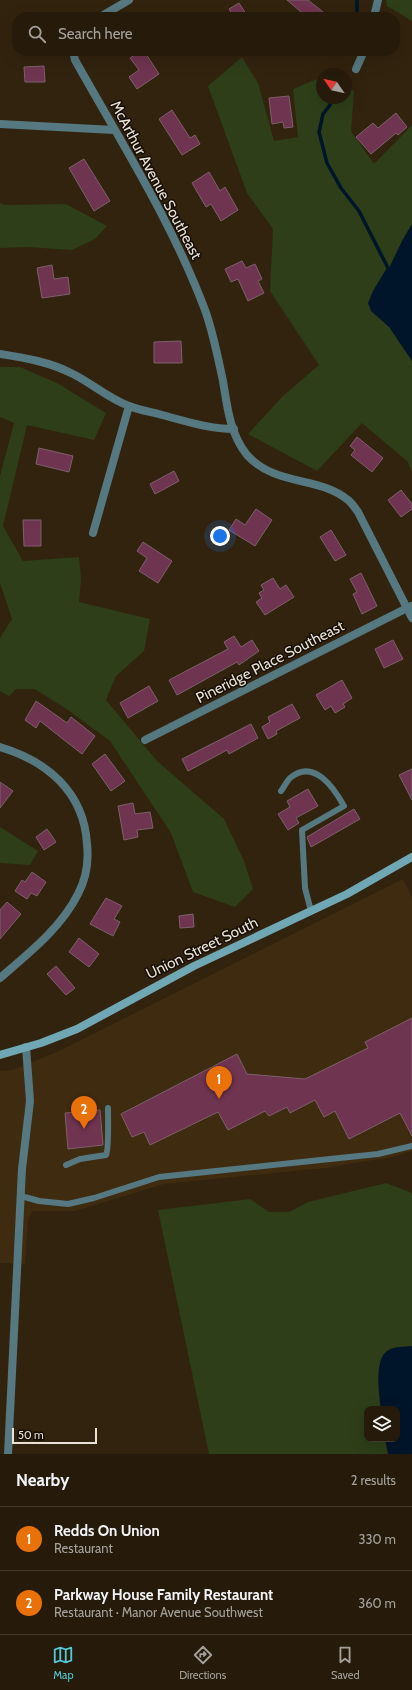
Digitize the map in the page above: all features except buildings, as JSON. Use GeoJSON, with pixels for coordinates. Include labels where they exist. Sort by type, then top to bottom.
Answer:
{"type":"FeatureCollection","features":[{"type":"Feature","properties":{"kind":"main road","name":"Union Street South"},"geometry":{"type":"LineString","coordinates":[[0,1055],[26,1048],[77,1029],[194,966],[347,894],[412,857]]}},
{"type":"Feature","properties":{"kind":"street"},"geometry":{"type":"LineString","coordinates":[[109,12],[129,0]]}},
{"type":"Feature","properties":{"kind":"street"},"geometry":{"type":"LineString","coordinates":[[375,12],[378,0]]}},
{"type":"Feature","properties":{"kind":"street","name":"McArthur Avenue Southeast"},"geometry":{"type":"LineString","coordinates":[[74,56],[179,247],[206,312],[220,365],[230,419],[236,437],[247,454],[255,462],[271,473],[325,488],[349,500],[358,512],[410,607],[412,618]]}},
{"type":"Feature","properties":{"kind":"street"},"geometry":{"type":"LineString","coordinates":[[356,69],[362,56]]}},
{"type":"Feature","properties":{"kind":"street"},"geometry":{"type":"LineString","coordinates":[[0,124],[114,130]]}},
{"type":"Feature","properties":{"kind":"street"},"geometry":{"type":"LineString","coordinates":[[0,354],[48,363],[74,375],[108,396],[129,406],[218,429],[234,429]]}},
{"type":"Feature","properties":{"kind":"street"},"geometry":{"type":"LineString","coordinates":[[93,533],[129,406]]}},
{"type":"Feature","properties":{"kind":"street","name":"Pineridge Place Southeast"},"geometry":{"type":"LineString","coordinates":[[145,740],[410,607]]}},
{"type":"Feature","properties":{"kind":"street"},"geometry":{"type":"LineString","coordinates":[[0,747],[20,753],[31,759],[60,781],[69,791],[77,802],[87,833],[88,862],[86,876],[78,894],[54,928],[37,946],[0,978]]}},
{"type":"Feature","properties":{"kind":"street"},"geometry":{"type":"LineString","coordinates":[[8,1454],[22,1169],[30,1101],[26,1048]]}},
{"type":"Feature","properties":{"kind":"lane"},"geometry":{"type":"LineString","coordinates":[[281,791],[290,778],[302,772],[310,772],[322,776],[334,788],[344,806],[302,830],[304,888],[311,911]]}},
{"type":"Feature","properties":{"kind":"lane"},"geometry":{"type":"LineString","coordinates":[[66,1165],[80,1159],[106,1155],[108,1151],[108,1108]]}},
{"type":"Feature","properties":{"kind":"lane"},"geometry":{"type":"LineString","coordinates":[[21,1196],[39,1201],[68,1204],[94,1198],[159,1177],[278,1163],[378,1154],[412,1146]]}},
{"type":"Feature","properties":{"kind":"shaded area"},"geometry":{"type":"Polygon","coordinates":[[[403,879],[412,897],[412,1151],[392,1157],[325,1168],[164,1184],[75,1211],[32,1211],[28,1221],[25,1264],[0,1263],[0,1071],[13,1070],[59,1051],[403,879]]]}},
{"type":"Feature","properties":{"kind":"green space"},"geometry":{"type":"Polygon","coordinates":[[[386,0],[412,0],[412,21],[400,14],[400,12],[397,12],[387,6],[386,0]]]}},
{"type":"Feature","properties":{"kind":"green space"},"geometry":{"type":"Polygon","coordinates":[[[242,57],[258,83],[274,141],[298,137],[293,89],[316,79],[316,104],[352,104],[352,90],[354,91],[351,131],[374,164],[412,125],[412,473],[408,462],[362,423],[317,471],[248,434],[283,396],[319,365],[270,291],[273,229],[247,193],[208,86],[242,57]]]}},
{"type":"Feature","properties":{"kind":"green space"},"geometry":{"type":"Polygon","coordinates":[[[0,203],[5,205],[66,204],[107,226],[95,239],[72,250],[27,247],[0,248],[0,203]]]}},
{"type":"Feature","properties":{"kind":"green space"},"geometry":{"type":"Polygon","coordinates":[[[0,367],[20,367],[57,383],[106,413],[94,440],[27,425],[3,526],[23,561],[79,557],[81,579],[79,602],[150,619],[144,651],[116,676],[106,700],[157,761],[224,819],[244,861],[253,889],[235,907],[193,892],[171,833],[110,741],[68,710],[35,689],[16,689],[9,696],[0,691],[0,638],[12,619],[0,583],[0,476],[14,423],[0,417],[0,367]]]}},
{"type":"Feature","properties":{"kind":"green space"},"geometry":{"type":"Polygon","coordinates":[[[0,827],[38,851],[30,865],[0,863],[0,827]]]}},
{"type":"Feature","properties":{"kind":"green space"},"geometry":{"type":"Polygon","coordinates":[[[386,1183],[412,1193],[412,1454],[209,1454],[158,1210],[250,1199],[269,1212],[289,1212],[308,1202],[386,1183]]]}},
{"type":"Feature","properties":{"kind":"water"},"geometry":{"type":"Polygon","coordinates":[[[412,224],[412,361],[389,327],[371,311],[368,303],[373,291],[388,266],[389,268],[412,224]]]}},
{"type":"Feature","properties":{"kind":"water"},"geometry":{"type":"Polygon","coordinates":[[[412,1346],[412,1454],[388,1454],[386,1442],[400,1442],[400,1406],[381,1406],[378,1378],[380,1362],[383,1356],[387,1351],[396,1347],[412,1346]]]}},
{"type":"Feature","properties":{"kind":"waterway"},"geometry":{"type":"LineString","coordinates":[[357,0],[357,12]]}},
{"type":"Feature","properties":{"kind":"waterway"},"geometry":{"type":"LineString","coordinates":[[330,104],[323,114],[319,132],[327,163],[341,188],[359,211],[389,270]]}},
{"type":"Feature","properties":{"kind":"place","name":"Redds On Union"},"geometry":{"type":"Point","coordinates":[219,1099]}},
{"type":"Feature","properties":{"kind":"place","name":"Parkway House Family Restaurant"},"geometry":{"type":"Point","coordinates":[84,1129]}}]}
